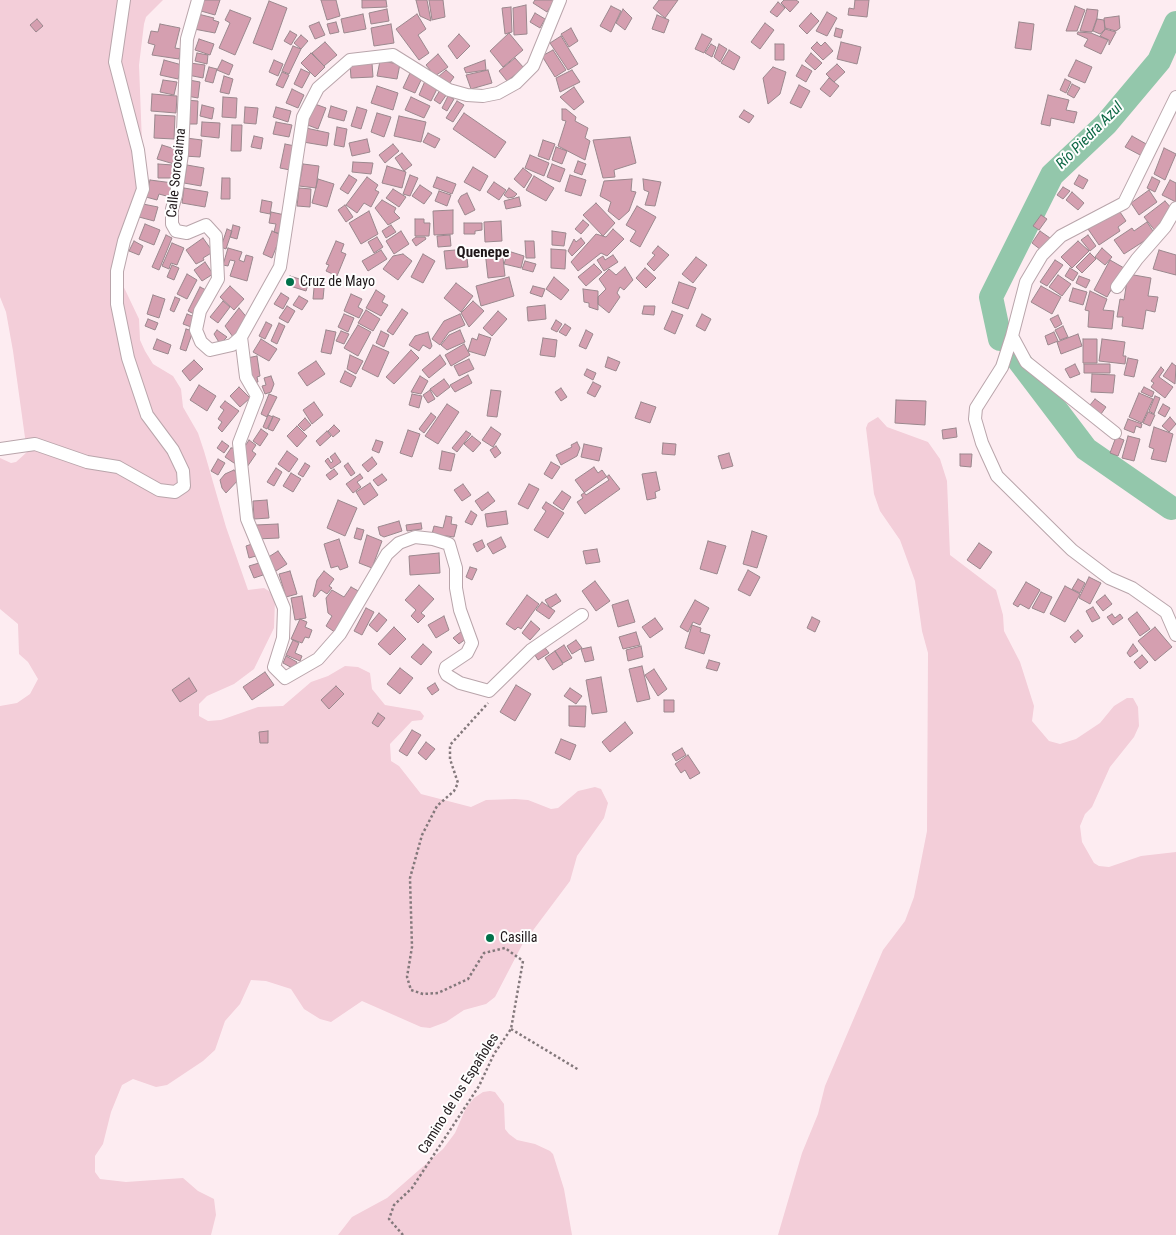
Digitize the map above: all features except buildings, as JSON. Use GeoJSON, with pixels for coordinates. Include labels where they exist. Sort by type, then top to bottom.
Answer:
{"type":"FeatureCollection","features":[{"type":"Feature","properties":{"kind":"street"},"geometry":{"type":"LineString","coordinates":[[0,449],[34,444],[87,462],[118,467],[159,490],[175,492],[184,486],[183,471],[173,450],[148,415],[128,358],[117,304],[117,271],[124,241],[143,189],[138,150],[115,62],[124,0]]}},
{"type":"Feature","properties":{"kind":"street","name":"Calle Sorocaima"},"geometry":{"type":"LineString","coordinates":[[198,0],[187,39],[182,154],[172,209],[172,224],[176,231],[186,233],[206,225],[216,236],[218,278],[200,311],[196,330],[201,342],[210,350],[232,345],[242,337]]}},
{"type":"Feature","properties":{"kind":"street"},"geometry":{"type":"LineString","coordinates":[[560,0],[533,66],[516,83],[498,93],[475,96],[449,90],[393,56],[350,60],[318,88],[303,117],[280,267],[242,337],[246,377],[257,396],[239,443],[247,519],[284,608],[283,638],[274,668],[284,678],[318,659],[340,634],[387,554],[399,543],[415,537],[433,539],[449,544],[456,568],[456,588],[460,610],[472,642],[467,653],[446,667],[447,675],[460,682],[489,692],[531,650],[582,616]]}},
{"type":"Feature","properties":{"kind":"street"},"geometry":{"type":"LineString","coordinates":[[1176,97],[1124,204],[1060,236],[1042,255],[1026,282],[1002,367],[976,408],[975,419],[982,443],[997,476],[1072,550],[1109,578],[1132,588],[1166,612],[1176,636]]}},
{"type":"Feature","properties":{"kind":"street"},"geometry":{"type":"LineString","coordinates":[[1118,286],[1137,259],[1166,227],[1176,208]]}},
{"type":"Feature","properties":{"kind":"street"},"geometry":{"type":"LineString","coordinates":[[1012,336],[1026,362],[1116,433]]}},
{"type":"Feature","properties":{"kind":"path","name":"Camino de los Españoles"},"geometry":{"type":"LineString","coordinates":[[403,1235],[389,1220],[394,1205],[412,1188],[478,1086],[494,1054],[511,1029],[523,961],[505,948],[484,953],[468,978],[438,993],[423,994],[411,990],[407,977],[412,946],[410,878],[422,835],[437,806],[454,791],[458,783],[450,759],[450,744],[488,702],[489,692]]}},
{"type":"Feature","properties":{"kind":"path"},"geometry":{"type":"LineString","coordinates":[[511,1029],[579,1070]]}},
{"type":"Feature","properties":{"kind":"shaded area"},"geometry":{"type":"Polygon","coordinates":[[[0,0],[163,0],[146,17],[144,24],[139,65],[142,143],[139,200],[119,277],[139,319],[140,340],[145,351],[153,364],[173,376],[181,389],[183,407],[198,433],[226,527],[248,590],[264,588],[269,591],[275,600],[274,628],[254,669],[234,684],[207,696],[199,704],[199,716],[208,721],[221,720],[258,707],[283,706],[311,682],[328,676],[345,666],[358,667],[370,673],[372,689],[385,705],[420,711],[424,716],[422,720],[412,721],[390,744],[391,761],[399,766],[421,794],[471,807],[486,800],[515,799],[528,800],[551,809],[558,808],[578,791],[595,787],[601,789],[608,803],[604,818],[577,856],[570,881],[522,945],[495,997],[486,1004],[464,1010],[446,1022],[430,1028],[421,1027],[362,1001],[331,1022],[320,1019],[304,1009],[291,989],[266,981],[251,980],[240,1004],[225,1021],[215,1050],[203,1061],[167,1085],[156,1087],[133,1079],[122,1085],[111,1112],[103,1144],[95,1156],[95,1172],[100,1179],[126,1182],[183,1178],[198,1191],[214,1199],[216,1215],[211,1235],[0,1235],[0,706],[17,703],[30,694],[38,679],[28,662],[19,654],[18,624],[0,609],[0,458],[11,463],[16,462],[27,452],[13,351],[6,312],[0,297],[0,0]]]}},
{"type":"Feature","properties":{"kind":"shaded area"},"geometry":{"type":"Polygon","coordinates":[[[878,417],[887,427],[928,442],[940,459],[947,481],[950,555],[996,590],[1003,615],[1004,631],[1020,662],[1034,706],[1032,721],[1049,741],[1060,744],[1076,739],[1100,723],[1114,706],[1127,698],[1133,698],[1138,707],[1139,726],[1134,737],[1110,767],[1092,807],[1085,814],[1080,826],[1082,842],[1094,863],[1099,866],[1109,867],[1141,856],[1176,852],[1176,1235],[778,1235],[802,1153],[818,1114],[825,1086],[883,950],[905,921],[914,897],[927,831],[928,653],[922,631],[915,581],[900,540],[880,511],[874,494],[866,428],[868,423],[878,417]]]}},
{"type":"Feature","properties":{"kind":"shaded area"},"geometry":{"type":"Polygon","coordinates":[[[483,1092],[495,1092],[504,1104],[505,1129],[509,1134],[517,1140],[535,1144],[553,1154],[564,1189],[572,1235],[338,1235],[352,1217],[387,1198],[443,1149],[455,1133],[466,1108],[474,1098],[483,1092]]]}},
{"type":"Feature","properties":{"kind":"waterway","name":"Río Piedra Azul"},"geometry":{"type":"LineString","coordinates":[[1000,339],[991,297],[1052,175],[1106,124],[1159,61],[1176,23]]}},
{"type":"Feature","properties":{"kind":"waterway","name":"Río Piedra Azul"},"geometry":{"type":"LineString","coordinates":[[1017,358],[1086,449],[1171,508]]}},
{"type":"Feature","properties":{"kind":"place","name":"Cruz de Mayo"},"geometry":{"type":"Point","coordinates":[290,282]}},
{"type":"Feature","properties":{"kind":"place","name":"Casilla"},"geometry":{"type":"Point","coordinates":[490,938]}},
{"type":"Feature","properties":{"kind":"district","name":"Quenepe"},"geometry":{"type":"Point","coordinates":[483,253]}}]}
